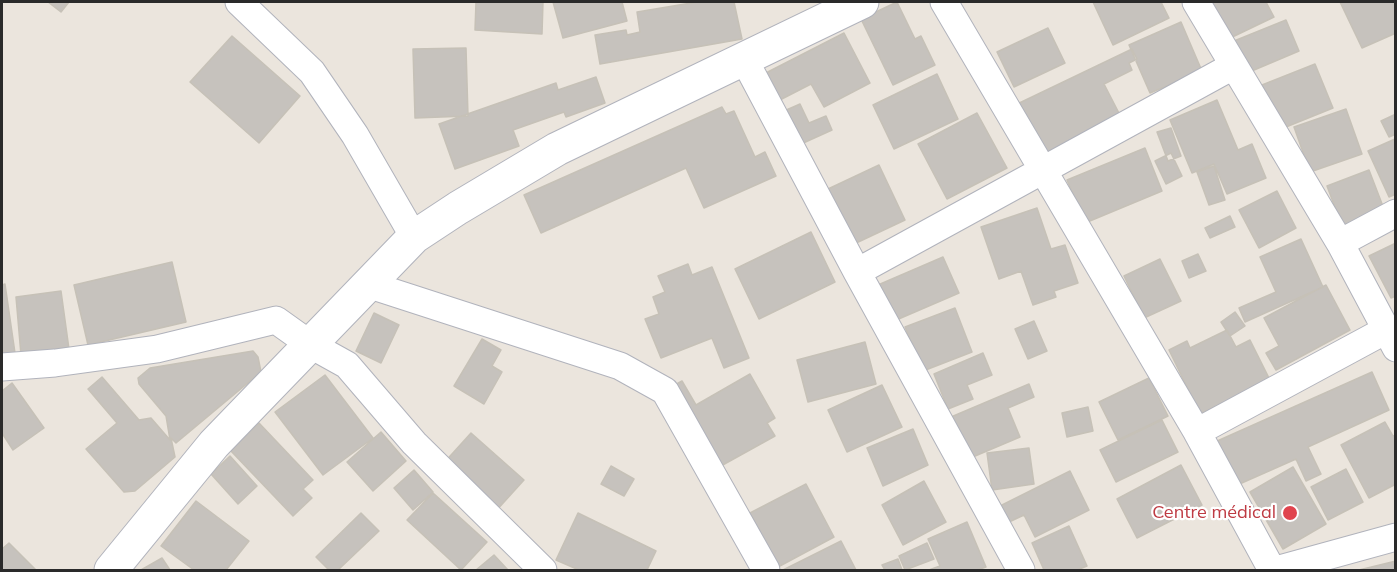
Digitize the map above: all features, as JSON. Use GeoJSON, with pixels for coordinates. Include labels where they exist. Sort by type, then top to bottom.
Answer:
{"type":"FeatureCollection","features":[{"type":"Feature","properties":{"kind":"street"},"geometry":{"type":"LineString","coordinates":[[239,2],[312,72],[355,135],[414,237]]}},
{"type":"Feature","properties":{"kind":"street"},"geometry":{"type":"LineString","coordinates":[[111,570],[214,444],[414,237],[557,149],[862,2]]}},
{"type":"Feature","properties":{"kind":"street"},"geometry":{"type":"LineString","coordinates":[[944,2],[1197,432],[1274,570],[1395,537]]}},
{"type":"Feature","properties":{"kind":"street"},"geometry":{"type":"LineString","coordinates":[[1196,2],[1340,243],[1391,339],[1197,432]]}},
{"type":"Feature","properties":{"kind":"street"},"geometry":{"type":"LineString","coordinates":[[744,59],[857,272],[1021,570]]}},
{"type":"Feature","properties":{"kind":"street"},"geometry":{"type":"LineString","coordinates":[[857,272],[1233,66]]}},
{"type":"Feature","properties":{"kind":"street"},"geometry":{"type":"LineString","coordinates":[[1340,243],[1395,213]]}},
{"type":"Feature","properties":{"kind":"street"},"geometry":{"type":"LineString","coordinates":[[370,285],[620,366],[665,391],[766,570]]}},
{"type":"Feature","properties":{"kind":"street"},"geometry":{"type":"LineString","coordinates":[[2,367],[55,363],[158,349],[276,320],[311,345],[347,365],[414,443],[543,570]]}},
{"type":"Feature","properties":{"kind":"building"},"geometry":{"type":"Polygon","coordinates":[[[48,2],[69,2],[61,12],[48,2]]]}},
{"type":"Feature","properties":{"kind":"building"},"geometry":{"type":"Polygon","coordinates":[[[476,2],[543,2],[542,34],[475,30],[476,2]]]}},
{"type":"Feature","properties":{"kind":"building"},"geometry":{"type":"Polygon","coordinates":[[[553,2],[622,2],[627,21],[563,38],[553,2]]]}},
{"type":"Feature","properties":{"kind":"building"},"geometry":{"type":"Polygon","coordinates":[[[697,2],[734,2],[742,39],[600,64],[595,35],[626,30],[627,35],[640,32],[637,12],[697,2]]]}},
{"type":"Feature","properties":{"kind":"building"},"geometry":{"type":"Polygon","coordinates":[[[897,2],[915,39],[921,36],[935,65],[893,85],[861,19],[897,2]]]}},
{"type":"Feature","properties":{"kind":"building"},"geometry":{"type":"Polygon","coordinates":[[[1093,2],[1161,2],[1169,18],[1113,45],[1093,2]]]}},
{"type":"Feature","properties":{"kind":"building"},"geometry":{"type":"Polygon","coordinates":[[[1205,2],[1266,2],[1274,17],[1224,41],[1205,2]]]}},
{"type":"Feature","properties":{"kind":"building"},"geometry":{"type":"Polygon","coordinates":[[[1340,2],[1396,2],[1396,33],[1362,48],[1340,2]]]}},
{"type":"Feature","properties":{"kind":"building"},"geometry":{"type":"Polygon","coordinates":[[[1286,20],[1299,51],[1247,73],[1234,41],[1286,20]]]}},
{"type":"Feature","properties":{"kind":"building"},"geometry":{"type":"Polygon","coordinates":[[[1181,22],[1202,71],[1150,93],[1129,45],[1181,22]]]}},
{"type":"Feature","properties":{"kind":"building"},"geometry":{"type":"Polygon","coordinates":[[[1048,28],[1065,63],[1014,87],[997,52],[1048,28]]]}},
{"type":"Feature","properties":{"kind":"building"},"geometry":{"type":"Polygon","coordinates":[[[844,33],[870,83],[824,107],[811,84],[774,103],[760,76],[844,33]]]}},
{"type":"Feature","properties":{"kind":"building"},"geometry":{"type":"Polygon","coordinates":[[[232,36],[300,96],[259,143],[190,82],[232,36]]]}},
{"type":"Feature","properties":{"kind":"building"},"geometry":{"type":"Polygon","coordinates":[[[466,48],[468,116],[415,118],[413,49],[466,48]]]}},
{"type":"Feature","properties":{"kind":"building"},"geometry":{"type":"Polygon","coordinates":[[[1132,49],[1137,59],[1129,63],[1132,70],[1104,84],[1122,119],[1047,156],[1011,107],[1132,49]]]}},
{"type":"Feature","properties":{"kind":"building"},"geometry":{"type":"Polygon","coordinates":[[[1315,64],[1333,108],[1281,129],[1262,85],[1315,64]]]}},
{"type":"Feature","properties":{"kind":"building"},"geometry":{"type":"Polygon","coordinates":[[[937,74],[958,119],[894,149],[873,105],[937,74]]]}},
{"type":"Feature","properties":{"kind":"building"},"geometry":{"type":"Polygon","coordinates":[[[596,77],[605,103],[566,117],[564,112],[513,130],[519,146],[455,169],[439,124],[556,83],[558,90],[596,77]]]}},
{"type":"Feature","properties":{"kind":"building"},"geometry":{"type":"Polygon","coordinates":[[[1217,100],[1238,150],[1252,144],[1266,178],[1227,194],[1214,164],[1192,173],[1170,120],[1217,100]]]}},
{"type":"Feature","properties":{"kind":"building"},"geometry":{"type":"Polygon","coordinates":[[[800,104],[809,123],[826,116],[832,130],[790,149],[775,115],[800,104]]]}},
{"type":"Feature","properties":{"kind":"building"},"geometry":{"type":"Polygon","coordinates":[[[722,107],[726,114],[734,111],[755,157],[765,152],[776,176],[704,208],[686,168],[541,233],[524,195],[722,107]]]}},
{"type":"Feature","properties":{"kind":"building"},"geometry":{"type":"Polygon","coordinates":[[[1346,109],[1362,154],[1310,172],[1294,127],[1346,109]]]}},
{"type":"Feature","properties":{"kind":"building"},"geometry":{"type":"Polygon","coordinates":[[[977,113],[1007,168],[947,199],[918,144],[977,113]]]}},
{"type":"Feature","properties":{"kind":"building"},"geometry":{"type":"Polygon","coordinates":[[[1396,114],[1396,134],[1389,137],[1381,121],[1396,114]]]}},
{"type":"Feature","properties":{"kind":"building"},"geometry":{"type":"Polygon","coordinates":[[[1171,128],[1181,156],[1168,161],[1157,132],[1171,128]]]}},
{"type":"Feature","properties":{"kind":"building"},"geometry":{"type":"Polygon","coordinates":[[[1395,139],[1396,194],[1389,197],[1368,151],[1395,139]]]}},
{"type":"Feature","properties":{"kind":"building"},"geometry":{"type":"Polygon","coordinates":[[[1145,148],[1162,191],[1085,223],[1067,180],[1145,148]]]}},
{"type":"Feature","properties":{"kind":"building"},"geometry":{"type":"Polygon","coordinates":[[[1171,153],[1182,176],[1166,184],[1155,161],[1171,153]]]}},
{"type":"Feature","properties":{"kind":"building"},"geometry":{"type":"Polygon","coordinates":[[[879,165],[905,220],[854,244],[828,189],[879,165]]]}},
{"type":"Feature","properties":{"kind":"building"},"geometry":{"type":"Polygon","coordinates":[[[1214,166],[1225,200],[1209,205],[1197,172],[1214,166]]]}},
{"type":"Feature","properties":{"kind":"building"},"geometry":{"type":"Polygon","coordinates":[[[1369,170],[1384,209],[1342,226],[1327,186],[1369,170]]]}},
{"type":"Feature","properties":{"kind":"building"},"geometry":{"type":"Polygon","coordinates":[[[1277,191],[1296,228],[1259,248],[1239,210],[1277,191]]]}},
{"type":"Feature","properties":{"kind":"building"},"geometry":{"type":"Polygon","coordinates":[[[1037,208],[1051,249],[1065,245],[1078,283],[1054,291],[1056,297],[1033,305],[1021,271],[999,279],[981,227],[1037,208]]]}},
{"type":"Feature","properties":{"kind":"building"},"geometry":{"type":"Polygon","coordinates":[[[1230,216],[1235,227],[1210,238],[1205,228],[1230,216]]]}},
{"type":"Feature","properties":{"kind":"building"},"geometry":{"type":"Polygon","coordinates":[[[811,232],[835,282],[759,319],[735,269],[811,232]]]}},
{"type":"Feature","properties":{"kind":"building"},"geometry":{"type":"Polygon","coordinates":[[[1301,239],[1323,287],[1245,322],[1239,308],[1276,292],[1260,257],[1301,239]]]}},
{"type":"Feature","properties":{"kind":"building"},"geometry":{"type":"Polygon","coordinates":[[[1396,243],[1396,296],[1391,298],[1369,256],[1396,243]]]}},
{"type":"Feature","properties":{"kind":"building"},"geometry":{"type":"Polygon","coordinates":[[[1198,254],[1206,271],[1189,278],[1182,261],[1198,254]]]}},
{"type":"Feature","properties":{"kind":"building"},"geometry":{"type":"Polygon","coordinates":[[[943,257],[959,293],[894,321],[878,285],[943,257]]]}},
{"type":"Feature","properties":{"kind":"building"},"geometry":{"type":"Polygon","coordinates":[[[1160,259],[1181,301],[1144,318],[1124,276],[1160,259]]]}},
{"type":"Feature","properties":{"kind":"building"},"geometry":{"type":"Polygon","coordinates":[[[172,262],[186,322],[88,345],[74,285],[172,262]]]}},
{"type":"Feature","properties":{"kind":"building"},"geometry":{"type":"Polygon","coordinates":[[[688,264],[692,275],[712,267],[749,358],[724,368],[712,338],[661,358],[645,319],[659,314],[653,297],[665,292],[658,276],[688,264]]]}},
{"type":"Feature","properties":{"kind":"building"},"geometry":{"type":"Polygon","coordinates":[[[5,284],[15,353],[2,355],[2,285],[5,284]]]}},
{"type":"Feature","properties":{"kind":"building"},"geometry":{"type":"Polygon","coordinates":[[[1326,285],[1350,330],[1276,370],[1266,353],[1279,346],[1264,318],[1326,285]]]}},
{"type":"Feature","properties":{"kind":"building"},"geometry":{"type":"Polygon","coordinates":[[[61,291],[69,349],[21,355],[16,297],[61,291]]]}},
{"type":"Feature","properties":{"kind":"building"},"geometry":{"type":"Polygon","coordinates":[[[955,308],[972,352],[923,371],[905,327],[955,308]]]}},
{"type":"Feature","properties":{"kind":"building"},"geometry":{"type":"Polygon","coordinates":[[[1235,312],[1245,326],[1230,336],[1221,322],[1235,312]]]}},
{"type":"Feature","properties":{"kind":"building"},"geometry":{"type":"Polygon","coordinates":[[[374,313],[399,325],[381,363],[356,351],[374,313]]]}},
{"type":"Feature","properties":{"kind":"building"},"geometry":{"type":"Polygon","coordinates":[[[1034,321],[1047,351],[1028,359],[1015,329],[1034,321]]]}},
{"type":"Feature","properties":{"kind":"building"},"geometry":{"type":"Polygon","coordinates":[[[1227,330],[1236,347],[1250,340],[1270,380],[1200,414],[1169,350],[1187,341],[1190,348],[1227,330]]]}},
{"type":"Feature","properties":{"kind":"building"},"geometry":{"type":"Polygon","coordinates":[[[482,339],[501,350],[492,366],[502,372],[484,404],[454,386],[482,339]]]}},
{"type":"Feature","properties":{"kind":"building"},"geometry":{"type":"Polygon","coordinates":[[[865,342],[876,384],[808,402],[797,360],[865,342]]]}},
{"type":"Feature","properties":{"kind":"building"},"geometry":{"type":"Polygon","coordinates":[[[253,351],[258,357],[261,372],[176,443],[171,438],[175,457],[135,491],[124,492],[86,449],[117,423],[88,389],[102,377],[139,420],[151,418],[170,440],[166,416],[139,384],[138,378],[150,368],[253,351]]]}},
{"type":"Feature","properties":{"kind":"building"},"geometry":{"type":"Polygon","coordinates":[[[983,353],[992,375],[967,385],[973,399],[948,409],[934,374],[983,353]]]}},
{"type":"Feature","properties":{"kind":"building"},"geometry":{"type":"Polygon","coordinates":[[[1372,372],[1389,410],[1308,447],[1321,474],[1306,481],[1296,459],[1235,486],[1215,442],[1372,372]]]}},
{"type":"Feature","properties":{"kind":"building"},"geometry":{"type":"Polygon","coordinates":[[[750,374],[775,418],[767,423],[775,436],[701,477],[655,396],[682,381],[696,405],[750,374]]]}},
{"type":"Feature","properties":{"kind":"building"},"geometry":{"type":"Polygon","coordinates":[[[325,375],[373,438],[323,475],[275,412],[325,375]]]}},
{"type":"Feature","properties":{"kind":"building"},"geometry":{"type":"Polygon","coordinates":[[[1149,378],[1168,416],[1118,440],[1099,402],[1149,378]]]}},
{"type":"Feature","properties":{"kind":"building"},"geometry":{"type":"Polygon","coordinates":[[[12,383],[44,428],[13,450],[2,433],[2,391],[12,383]]]}},
{"type":"Feature","properties":{"kind":"building"},"geometry":{"type":"Polygon","coordinates":[[[1029,384],[1034,397],[1008,408],[1020,437],[968,459],[951,417],[1029,384]]]}},
{"type":"Feature","properties":{"kind":"building"},"geometry":{"type":"Polygon","coordinates":[[[882,385],[902,427],[847,452],[828,410],[882,385]]]}},
{"type":"Feature","properties":{"kind":"building"},"geometry":{"type":"Polygon","coordinates":[[[1088,407],[1093,431],[1067,437],[1062,413],[1088,407]]]}},
{"type":"Feature","properties":{"kind":"building"},"geometry":{"type":"Polygon","coordinates":[[[1162,420],[1178,452],[1116,482],[1100,450],[1162,420]]]}},
{"type":"Feature","properties":{"kind":"building"},"geometry":{"type":"Polygon","coordinates":[[[1385,422],[1393,436],[1396,435],[1396,484],[1369,498],[1341,445],[1385,422]]]}},
{"type":"Feature","properties":{"kind":"building"},"geometry":{"type":"Polygon","coordinates":[[[259,423],[313,480],[303,489],[312,498],[293,516],[230,450],[259,423]]]}},
{"type":"Feature","properties":{"kind":"building"},"geometry":{"type":"Polygon","coordinates":[[[913,429],[928,465],[883,486],[867,448],[913,429]]]}},
{"type":"Feature","properties":{"kind":"building"},"geometry":{"type":"Polygon","coordinates":[[[381,432],[406,461],[373,491],[347,462],[381,432]]]}},
{"type":"Feature","properties":{"kind":"building"},"geometry":{"type":"Polygon","coordinates":[[[471,433],[524,480],[495,512],[442,465],[471,433]]]}},
{"type":"Feature","properties":{"kind":"building"},"geometry":{"type":"Polygon","coordinates":[[[1029,448],[1034,484],[992,490],[987,453],[1029,448]]]}},
{"type":"Feature","properties":{"kind":"building"},"geometry":{"type":"Polygon","coordinates":[[[230,456],[257,486],[238,504],[211,474],[230,456]]]}},
{"type":"Feature","properties":{"kind":"building"},"geometry":{"type":"Polygon","coordinates":[[[1181,465],[1202,505],[1137,538],[1117,499],[1181,465]]]}},
{"type":"Feature","properties":{"kind":"building"},"geometry":{"type":"Polygon","coordinates":[[[611,466],[634,479],[624,496],[601,484],[611,466]]]}},
{"type":"Feature","properties":{"kind":"building"},"geometry":{"type":"Polygon","coordinates":[[[1293,467],[1326,524],[1283,549],[1250,492],[1293,467]]]}},
{"type":"Feature","properties":{"kind":"building"},"geometry":{"type":"Polygon","coordinates":[[[1346,469],[1363,502],[1328,520],[1311,487],[1346,469]]]}},
{"type":"Feature","properties":{"kind":"building"},"geometry":{"type":"Polygon","coordinates":[[[414,470],[433,492],[413,510],[394,488],[414,470]]]}},
{"type":"Feature","properties":{"kind":"building"},"geometry":{"type":"Polygon","coordinates":[[[1070,471],[1089,510],[1035,537],[1024,515],[1009,522],[1000,506],[1070,471]]]}},
{"type":"Feature","properties":{"kind":"building"},"geometry":{"type":"Polygon","coordinates":[[[924,481],[946,522],[903,545],[882,505],[924,481]]]}},
{"type":"Feature","properties":{"kind":"building"},"geometry":{"type":"Polygon","coordinates":[[[806,484],[834,537],[778,567],[750,513],[806,484]]]}},
{"type":"Feature","properties":{"kind":"building"},"geometry":{"type":"Polygon","coordinates":[[[433,493],[487,542],[461,570],[407,520],[433,493]]]}},
{"type":"Feature","properties":{"kind":"building"},"geometry":{"type":"Polygon","coordinates":[[[196,501],[249,541],[226,570],[194,570],[161,546],[196,501]]]}},
{"type":"Feature","properties":{"kind":"building"},"geometry":{"type":"Polygon","coordinates":[[[361,513],[379,531],[338,570],[329,570],[316,557],[361,513]]]}},
{"type":"Feature","properties":{"kind":"building"},"geometry":{"type":"Polygon","coordinates":[[[578,513],[656,551],[647,570],[579,570],[556,560],[578,513]]]}},
{"type":"Feature","properties":{"kind":"building"},"geometry":{"type":"Polygon","coordinates":[[[967,522],[986,567],[977,570],[929,570],[940,566],[928,539],[967,522]]]}},
{"type":"Feature","properties":{"kind":"building"},"geometry":{"type":"Polygon","coordinates":[[[1069,526],[1087,566],[1077,570],[1044,570],[1032,543],[1069,526]]]}},
{"type":"Feature","properties":{"kind":"building"},"geometry":{"type":"Polygon","coordinates":[[[841,541],[856,570],[783,570],[841,541]]]}},
{"type":"Feature","properties":{"kind":"building"},"geometry":{"type":"Polygon","coordinates":[[[9,543],[36,570],[2,570],[2,549],[9,543]]]}},
{"type":"Feature","properties":{"kind":"building"},"geometry":{"type":"Polygon","coordinates":[[[927,543],[934,559],[905,570],[899,556],[927,543]]]}},
{"type":"Feature","properties":{"kind":"building"},"geometry":{"type":"Polygon","coordinates":[[[494,555],[508,570],[476,570],[494,555]]]}},
{"type":"Feature","properties":{"kind":"building"},"geometry":{"type":"Polygon","coordinates":[[[162,558],[170,570],[141,570],[162,558]]]}},
{"type":"Feature","properties":{"kind":"building"},"geometry":{"type":"Polygon","coordinates":[[[898,559],[902,570],[885,570],[882,565],[898,559]]]}},
{"type":"Feature","properties":{"kind":"building"},"geometry":{"type":"Polygon","coordinates":[[[1396,561],[1396,570],[1359,570],[1396,561]]]}},
{"type":"Feature","properties":{"kind":"place","name":"Centre médical"},"geometry":{"type":"Point","coordinates":[1290,513]}}]}
